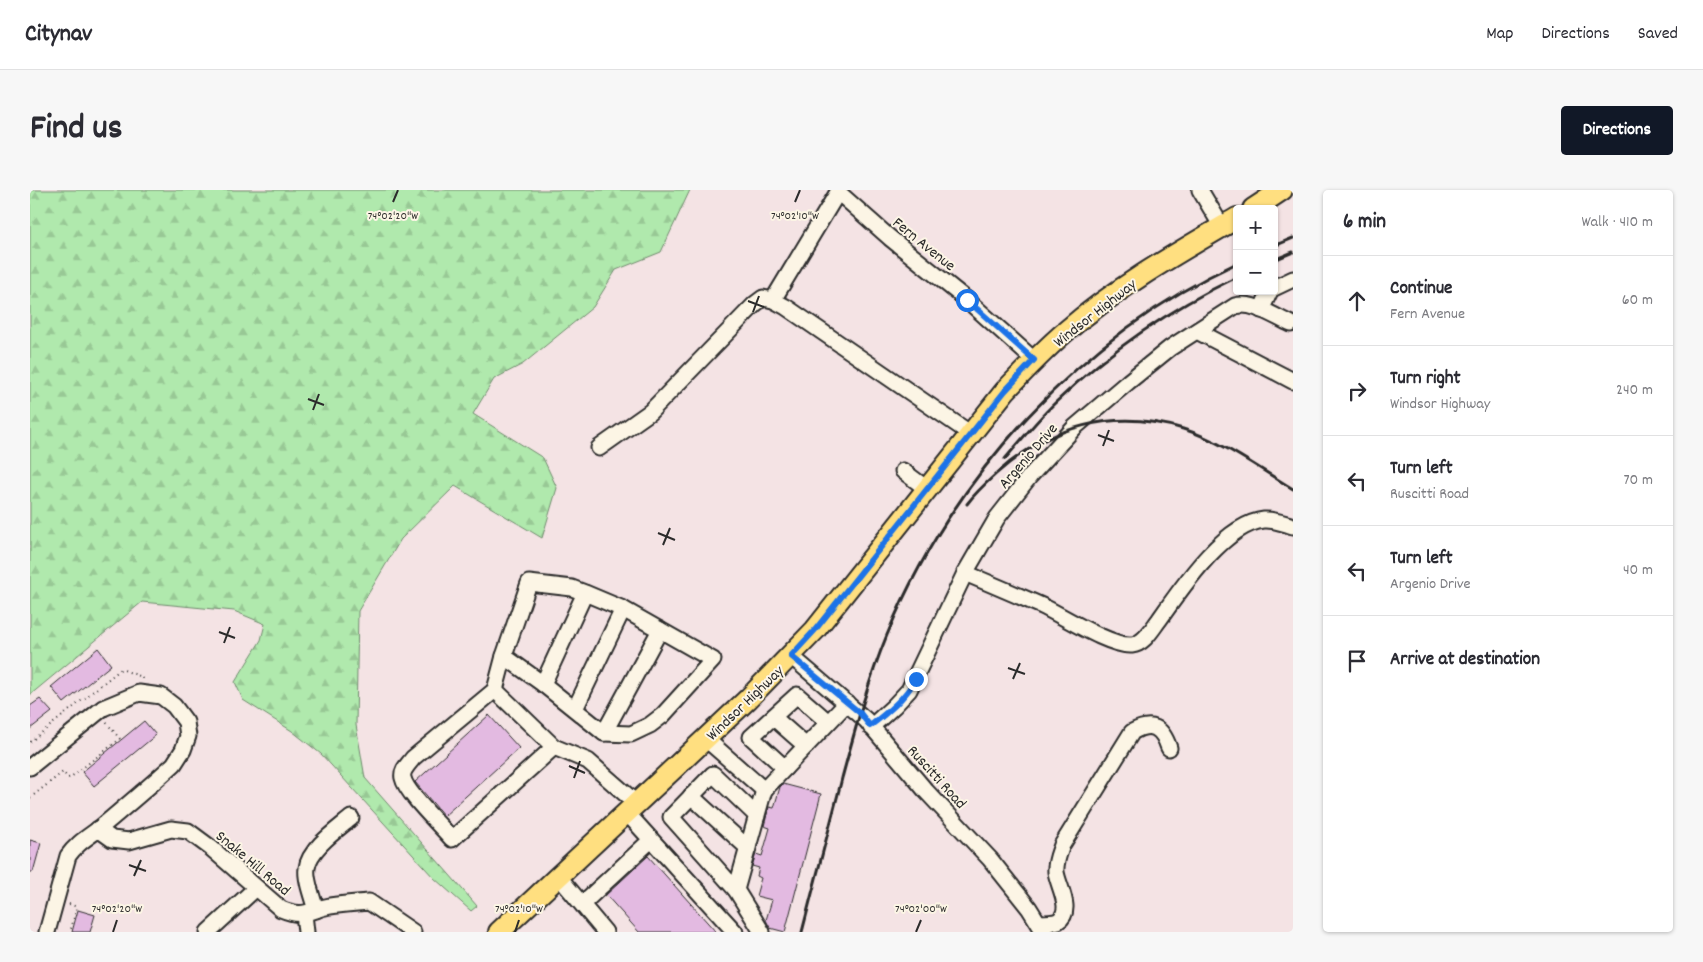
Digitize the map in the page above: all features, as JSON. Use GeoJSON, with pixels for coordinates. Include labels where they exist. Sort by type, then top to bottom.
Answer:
{"type":"FeatureCollection","features":[{"type":"Feature","properties":{"kind":"main road"},"geometry":{"type":"LineString","coordinates":[[1259,205],[1282,190]]}},
{"type":"Feature","properties":{"kind":"main road","name":"Windsor Highway"},"geometry":{"type":"LineString","coordinates":[[499,932],[748,700],[791,656],[815,630],[1005,391],[1034,360],[1065,332],[1164,260],[1229,223]]}},
{"type":"Feature","properties":{"kind":"street"},"geometry":{"type":"LineString","coordinates":[[1200,190],[1229,223]]}},
{"type":"Feature","properties":{"kind":"street","name":"Fern Avenue"},"geometry":{"type":"LineString","coordinates":[[773,300],[838,192],[890,238],[967,300],[1034,360]]}},
{"type":"Feature","properties":{"kind":"street"},"geometry":{"type":"LineString","coordinates":[[1278,286],[1293,279]]}},
{"type":"Feature","properties":{"kind":"street"},"geometry":{"type":"LineString","coordinates":[[1261,310],[1268,295]]}},
{"type":"Feature","properties":{"kind":"street"},"geometry":{"type":"LineString","coordinates":[[599,448],[650,412],[763,298],[773,300],[801,317],[971,434]]}},
{"type":"Feature","properties":{"kind":"street","name":"Argenio Drive"},"geometry":{"type":"LineString","coordinates":[[870,726],[894,706],[909,690],[966,573],[997,518],[1030,476],[1075,427],[1170,348],[1235,306],[1241,304],[1261,310],[1291,324]]}},
{"type":"Feature","properties":{"kind":"street"},"geometry":{"type":"LineString","coordinates":[[1197,331],[1293,381]]}},
{"type":"Feature","properties":{"kind":"street"},"geometry":{"type":"LineString","coordinates":[[903,471],[927,489]]}},
{"type":"Feature","properties":{"kind":"street"},"geometry":{"type":"LineString","coordinates":[[966,573],[1043,607],[1116,643],[1130,645],[1136,644],[1146,637],[1190,577],[1229,536],[1241,528],[1262,520],[1272,519],[1293,526]]}},
{"type":"Feature","properties":{"kind":"street"},"geometry":{"type":"LineString","coordinates":[[504,656],[543,684],[604,733],[631,734],[650,725],[663,715],[713,660],[622,609],[585,593],[572,588],[529,583],[504,656],[495,690],[413,758],[404,770],[403,777],[408,789],[452,839],[554,747]]}},
{"type":"Feature","properties":{"kind":"street"},"geometry":{"type":"LineString","coordinates":[[543,684],[585,593]]}},
{"type":"Feature","properties":{"kind":"street"},"geometry":{"type":"LineString","coordinates":[[575,709],[622,609]]}},
{"type":"Feature","properties":{"kind":"street"},"geometry":{"type":"LineString","coordinates":[[604,733],[660,630]]}},
{"type":"Feature","properties":{"kind":"street","name":"Ruscitti Road"},"geometry":{"type":"LineString","coordinates":[[791,656],[860,713],[926,791],[990,859],[1042,928]]}},
{"type":"Feature","properties":{"kind":"street"},"geometry":{"type":"LineString","coordinates":[[495,690],[554,747],[588,762],[632,809],[651,840],[735,932]]}},
{"type":"Feature","properties":{"kind":"street"},"geometry":{"type":"LineString","coordinates":[[30,767],[103,708],[139,693],[161,696],[174,706],[186,722],[188,736],[183,750],[174,764],[98,829],[82,839],[68,856],[47,932]]}},
{"type":"Feature","properties":{"kind":"street"},"geometry":{"type":"LineString","coordinates":[[785,768],[751,737],[797,695],[828,722]]}},
{"type":"Feature","properties":{"kind":"street"},"geometry":{"type":"LineString","coordinates":[[736,890],[764,790],[847,702]]}},
{"type":"Feature","properties":{"kind":"street"},"geometry":{"type":"LineString","coordinates":[[773,717],[806,746]]}},
{"type":"Feature","properties":{"kind":"street"},"geometry":{"type":"LineString","coordinates":[[1042,928],[1057,922],[1063,916],[1065,907],[1056,872],[1057,860],[1062,845],[1132,732],[1148,725],[1158,729],[1166,737],[1170,748]]}},
{"type":"Feature","properties":{"kind":"street"},"geometry":{"type":"LineString","coordinates":[[706,739],[764,790]]}},
{"type":"Feature","properties":{"kind":"street"},"geometry":{"type":"LineString","coordinates":[[757,816],[712,774],[671,817],[736,890],[762,932]]}},
{"type":"Feature","properties":{"kind":"street"},"geometry":{"type":"LineString","coordinates":[[691,796],[748,848]]}},
{"type":"Feature","properties":{"kind":"street"},"geometry":{"type":"LineString","coordinates":[[306,932],[310,912],[306,868],[309,860],[320,845],[351,818]]}},
{"type":"Feature","properties":{"kind":"street","name":"Snake Hill Road"},"geometry":{"type":"LineString","coordinates":[[98,829],[112,839],[129,840],[171,830],[188,831],[211,848],[281,909],[290,913],[310,912],[328,906],[370,902],[413,932]]}},
{"type":"Feature","properties":{"kind":"street"},"geometry":{"type":"LineString","coordinates":[[582,904],[651,840]]}},
{"type":"Feature","properties":{"kind":"street"},"geometry":{"type":"LineString","coordinates":[[559,877],[605,932]]}},
{"type":"Feature","properties":{"kind":"street"},"geometry":{"type":"LineString","coordinates":[[208,932],[256,888]]}},
{"type":"Feature","properties":{"kind":"path"},"geometry":{"type":"LineString","coordinates":[[68,904],[77,907],[70,932]]}},
{"type":"Feature","properties":{"kind":"green space"},"geometry":{"type":"Polygon","coordinates":[[[30,190],[690,190],[661,252],[616,270],[593,307],[523,364],[494,379],[473,414],[543,458],[557,488],[542,538],[455,486],[401,539],[358,611],[356,725],[365,778],[477,906],[471,911],[434,878],[321,754],[292,731],[243,700],[235,682],[261,640],[265,624],[234,611],[142,602],[30,695],[30,190]]]}},
{"type":"Feature","properties":{"kind":"building"},"geometry":{"type":"Polygon","coordinates":[[[98,648],[111,665],[64,703],[51,687],[98,648]]]}},
{"type":"Feature","properties":{"kind":"building"},"geometry":{"type":"Polygon","coordinates":[[[40,699],[52,712],[30,729],[30,706],[40,699]]]}},
{"type":"Feature","properties":{"kind":"building"},"geometry":{"type":"Polygon","coordinates":[[[489,715],[519,748],[444,816],[415,782],[489,715]]]}},
{"type":"Feature","properties":{"kind":"building"},"geometry":{"type":"Polygon","coordinates":[[[144,721],[156,735],[94,786],[82,772],[144,721]]]}},
{"type":"Feature","properties":{"kind":"building"},"geometry":{"type":"Polygon","coordinates":[[[783,784],[821,794],[785,932],[770,928],[766,920],[772,900],[756,896],[761,878],[757,876],[759,868],[752,866],[756,854],[762,856],[770,828],[764,826],[769,807],[774,808],[780,787],[783,784]]]}},
{"type":"Feature","properties":{"kind":"building"},"geometry":{"type":"Polygon","coordinates":[[[30,840],[41,843],[33,872],[30,872],[30,840]]]}},
{"type":"Feature","properties":{"kind":"building"},"geometry":{"type":"Polygon","coordinates":[[[648,856],[716,932],[639,932],[606,895],[648,856]]]}},
{"type":"Feature","properties":{"kind":"building"},"geometry":{"type":"Polygon","coordinates":[[[78,910],[95,915],[90,932],[72,932],[78,910]]]}},
{"type":"Feature","properties":{"kind":"railway"},"geometry":{"type":"LineString","coordinates":[[1278,244],[1293,238]]}},
{"type":"Feature","properties":{"kind":"railway"},"geometry":{"type":"LineString","coordinates":[[1278,258],[1293,252]]}},
{"type":"Feature","properties":{"kind":"railway"},"geometry":{"type":"LineString","coordinates":[[802,932],[847,760],[874,670],[887,635],[914,577],[947,520],[985,467],[1028,417],[1075,371],[1126,329],[1180,293],[1233,265]]}},
{"type":"Feature","properties":{"kind":"railway"},"geometry":{"type":"LineString","coordinates":[[1005,459],[1049,409],[1118,349],[1164,317],[1233,279]]}},
{"type":"Feature","properties":{"kind":"railway"},"geometry":{"type":"LineString","coordinates":[[967,504],[977,492],[1016,457],[1060,433],[1107,421],[1132,420],[1157,423],[1197,434],[1240,456],[1293,489]]}},
{"type":"Feature","properties":{"kind":"route"},"geometry":{"type":"LineString","coordinates":[[916,679],[909,690],[894,706],[870,726],[860,713],[791,656],[815,630],[1005,391],[1034,360],[967,300]]}}]}
